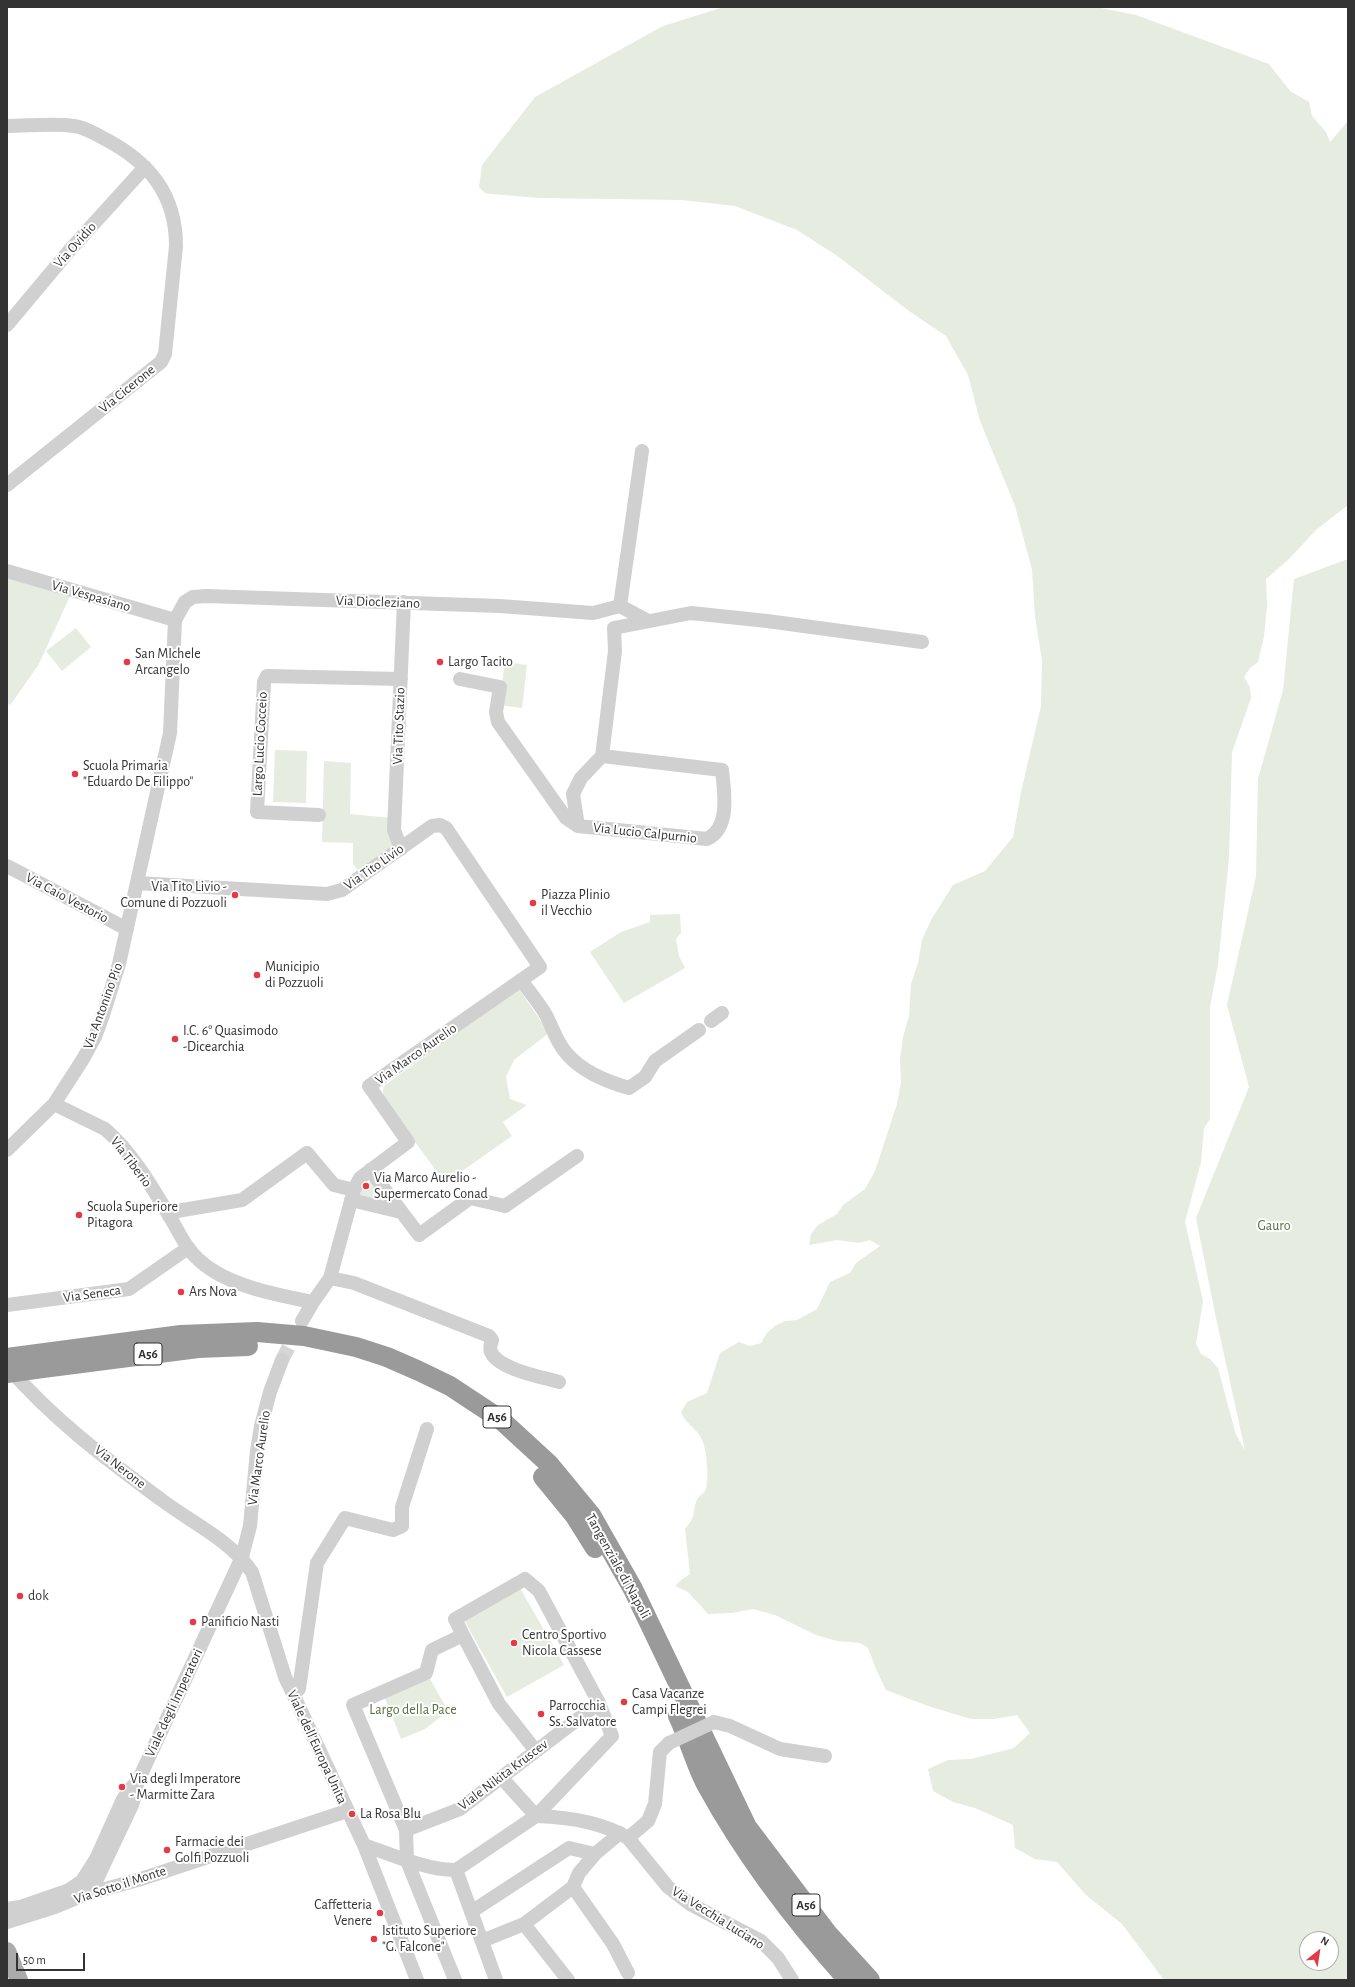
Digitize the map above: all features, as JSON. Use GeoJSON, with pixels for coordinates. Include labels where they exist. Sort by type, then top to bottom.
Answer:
{"type":"FeatureCollection","features":[{"type":"Feature","properties":{"kind":"highway","name":"Tangenziale di Napoli"},"geometry":{"type":"LineString","coordinates":[[7,1373],[33,1362],[204,1334],[257,1332],[304,1336],[356,1347],[413,1368],[450,1386],[500,1419],[549,1464],[591,1515],[633,1589],[747,1827],[828,1934],[870,1980]]}},
{"type":"Feature","properties":{"kind":"highway","name":"Tangenziale di Napoli"},"geometry":{"type":"LineString","coordinates":[[7,1358],[33,1362],[198,1348],[261,1345],[302,1350],[326,1354],[365,1364],[407,1380],[440,1396],[494,1432],[534,1467],[575,1516],[616,1587],[690,1742],[706,1784],[731,1828],[769,1885],[815,1944],[848,1980]]}},
{"type":"Feature","properties":{"kind":"main road"},"geometry":{"type":"LineString","coordinates":[[7,1951],[19,1980]]}},
{"type":"Feature","properties":{"kind":"main road"},"geometry":{"type":"LineString","coordinates":[[7,1975],[9,1980]]}},
{"type":"Feature","properties":{"kind":"street","name":"Via Cicerone"},"geometry":{"type":"LineString","coordinates":[[7,126],[75,126],[112,143],[145,167],[156,179],[168,199],[176,230],[176,246],[164,358],[118,397],[7,485]]}},
{"type":"Feature","properties":{"kind":"street","name":"Via Ovidio"},"geometry":{"type":"LineString","coordinates":[[7,325],[68,251],[145,167]]}},
{"type":"Feature","properties":{"kind":"street"},"geometry":{"type":"LineString","coordinates":[[642,451],[620,606],[648,621]]}},
{"type":"Feature","properties":{"kind":"street","name":"Via Vespasiano"},"geometry":{"type":"LineString","coordinates":[[7,571],[174,620]]}},
{"type":"Feature","properties":{"kind":"street","name":"Via Diocleziano"},"geometry":{"type":"LineString","coordinates":[[174,620],[185,602],[193,597],[206,596],[500,606],[593,613],[620,606]]}},
{"type":"Feature","properties":{"kind":"street","name":"Via Tito Stazio"},"geometry":{"type":"LineString","coordinates":[[401,849],[394,830],[404,602]]}},
{"type":"Feature","properties":{"kind":"street"},"geometry":{"type":"LineString","coordinates":[[593,613],[614,628],[691,613],[767,621],[922,642]]}},
{"type":"Feature","properties":{"kind":"street","name":"Via Antonino Pio"},"geometry":{"type":"LineString","coordinates":[[7,1150],[54,1104],[83,1059],[95,1037],[119,964],[170,732],[174,620]]}},
{"type":"Feature","properties":{"kind":"street"},"geometry":{"type":"LineString","coordinates":[[602,756],[615,651],[614,628]]}},
{"type":"Feature","properties":{"kind":"street","name":"Largo Lucio Cocceio"},"geometry":{"type":"LineString","coordinates":[[319,815],[257,812],[264,682],[268,676],[401,679]]}},
{"type":"Feature","properties":{"kind":"street","name":"Via Lucio Calpurnio"},"geometry":{"type":"LineString","coordinates":[[460,679],[500,687],[496,712],[498,722],[566,818],[578,826],[707,839],[715,836],[720,829],[724,805],[722,770],[602,756],[581,778],[573,794],[578,826]]}},
{"type":"Feature","properties":{"kind":"street","name":"Via Tito Livio"},"geometry":{"type":"LineString","coordinates":[[137,883],[327,894],[342,890],[432,826],[440,825],[446,828],[540,967]]}},
{"type":"Feature","properties":{"kind":"street","name":"Via Caio Vestorio"},"geometry":{"type":"LineString","coordinates":[[7,866],[127,929]]}},
{"type":"Feature","properties":{"kind":"street","name":"Via Marco Aurelio"},"geometry":{"type":"LineString","coordinates":[[302,1321],[330,1278],[353,1195],[360,1178],[408,1142],[369,1086],[540,967]]}},
{"type":"Feature","properties":{"kind":"street"},"geometry":{"type":"LineString","coordinates":[[521,980],[545,1014],[557,1038],[568,1055],[583,1067],[609,1082],[629,1088],[645,1077],[655,1061],[699,1030]]}},
{"type":"Feature","properties":{"kind":"street","name":"Via Tiberio"},"geometry":{"type":"LineString","coordinates":[[54,1104],[105,1129],[112,1135],[141,1172],[188,1248],[199,1261],[228,1278],[278,1295],[313,1302]]}},
{"type":"Feature","properties":{"kind":"street"},"geometry":{"type":"LineString","coordinates":[[169,1216],[177,1211],[242,1200],[307,1153],[334,1185],[353,1195],[401,1212]]}},
{"type":"Feature","properties":{"kind":"street"},"geometry":{"type":"LineString","coordinates":[[370,1170],[419,1235],[470,1198],[505,1206],[577,1156]]}},
{"type":"Feature","properties":{"kind":"street","name":"Via Seneca"},"geometry":{"type":"LineString","coordinates":[[7,1305],[129,1288],[188,1248]]}},
{"type":"Feature","properties":{"kind":"street"},"geometry":{"type":"LineString","coordinates":[[330,1278],[354,1283],[489,1336],[492,1340],[490,1350],[492,1354],[506,1366],[559,1382]]}},
{"type":"Feature","properties":{"kind":"street","name":"Via Marco Aurelio"},"geometry":{"type":"LineString","coordinates":[[242,1557],[250,1526],[255,1465],[261,1426],[270,1392],[282,1360]]}},
{"type":"Feature","properties":{"kind":"street","name":"Via Nerone"},"geometry":{"type":"LineString","coordinates":[[7,1366],[27,1389],[55,1416],[164,1502],[230,1547],[242,1557]]}},
{"type":"Feature","properties":{"kind":"street"},"geometry":{"type":"LineString","coordinates":[[293,1694],[299,1689],[317,1563],[345,1518],[393,1530],[402,1526],[402,1507],[427,1429]]}},
{"type":"Feature","properties":{"kind":"street","name":"Viale dell'Europa Unita"},"geometry":{"type":"LineString","coordinates":[[242,1557],[252,1572],[285,1677],[364,1845],[417,1980]]}},
{"type":"Feature","properties":{"kind":"street","name":"Viale degli Imperatori"},"geometry":{"type":"LineString","coordinates":[[80,1891],[97,1879],[132,1805],[137,1783],[242,1557]]}},
{"type":"Feature","properties":{"kind":"street"},"geometry":{"type":"LineString","coordinates":[[364,1845],[407,1861],[448,1870],[456,1870],[536,1816],[612,1736],[599,1703],[539,1591],[525,1579],[455,1619],[499,1704],[536,1750]]}},
{"type":"Feature","properties":{"kind":"street"},"geometry":{"type":"LineString","coordinates":[[455,1980],[407,1861],[406,1830],[353,1705],[426,1673],[432,1650],[463,1634]]}},
{"type":"Feature","properties":{"kind":"street","name":"Viale Nikita Kruscev"},"geometry":{"type":"LineString","coordinates":[[406,1830],[460,1809],[599,1703]]}},
{"type":"Feature","properties":{"kind":"street"},"geometry":{"type":"LineString","coordinates":[[482,1941],[524,1924],[573,1887],[579,1873],[595,1854],[648,1821],[655,1804],[660,1752],[669,1743],[714,1722],[730,1726],[780,1749],[825,1756]]}},
{"type":"Feature","properties":{"kind":"street"},"geometry":{"type":"LineString","coordinates":[[501,1778],[536,1816],[566,1817],[624,1836]]}},
{"type":"Feature","properties":{"kind":"street","name":"Viale degli Imperatori"},"geometry":{"type":"LineString","coordinates":[[80,1891],[82,1881],[96,1858],[123,1800],[130,1789],[137,1783]]}},
{"type":"Feature","properties":{"kind":"street","name":"Via Sotto il Monte"},"geometry":{"type":"LineString","coordinates":[[7,1909],[80,1891],[141,1879],[347,1811]]}},
{"type":"Feature","properties":{"kind":"street","name":"Via Vecchia Luciano"},"geometry":{"type":"LineString","coordinates":[[624,1836],[668,1887],[690,1904],[761,1942],[778,1958],[792,1980]]}},
{"type":"Feature","properties":{"kind":"street"},"geometry":{"type":"LineString","coordinates":[[471,1912],[569,1848],[595,1854]]}},
{"type":"Feature","properties":{"kind":"street"},"geometry":{"type":"LineString","coordinates":[[96,1858],[97,1879],[111,1886]]}},
{"type":"Feature","properties":{"kind":"street"},"geometry":{"type":"LineString","coordinates":[[456,1870],[496,1980]]}},
{"type":"Feature","properties":{"kind":"street"},"geometry":{"type":"LineString","coordinates":[[573,1887],[613,1944],[628,1973]]}},
{"type":"Feature","properties":{"kind":"street","name":"Via Sotto il Monte"},"geometry":{"type":"LineString","coordinates":[[7,1922],[55,1907],[80,1891]]}},
{"type":"Feature","properties":{"kind":"street"},"geometry":{"type":"LineString","coordinates":[[524,1924],[568,1980]]}},
{"type":"Feature","properties":{"kind":"green space","name":"Gauro"},"geometry":{"type":"Polygon","coordinates":[[[724,7],[1096,7],[1136,15],[1269,64],[1290,91],[1309,102],[1312,116],[1326,132],[1330,142],[1348,121],[1348,505],[1316,530],[1289,559],[1266,579],[1267,605],[1264,637],[1258,662],[1250,668],[1244,677],[1250,687],[1251,698],[1232,752],[1229,858],[1218,964],[1210,1007],[1210,1119],[1204,1128],[1201,1162],[1185,1222],[1203,1301],[1196,1344],[1201,1354],[1210,1359],[1218,1368],[1236,1435],[1245,1450],[1196,1218],[1249,1087],[1227,1005],[1256,876],[1258,779],[1283,690],[1294,579],[1348,559],[1348,1980],[1164,1980],[1122,1924],[1086,1895],[1057,1862],[1035,1859],[1015,1848],[1013,1825],[975,1808],[953,1802],[933,1791],[928,1769],[948,1760],[971,1759],[1014,1748],[1030,1733],[1017,1715],[994,1719],[971,1719],[928,1706],[886,1690],[868,1648],[860,1643],[837,1641],[816,1635],[775,1615],[753,1609],[731,1613],[708,1614],[688,1592],[675,1586],[690,1574],[685,1529],[692,1520],[698,1498],[706,1489],[707,1477],[707,1463],[703,1443],[699,1434],[685,1420],[681,1412],[687,1402],[707,1393],[720,1353],[739,1342],[750,1346],[761,1343],[767,1333],[775,1326],[785,1321],[797,1320],[817,1309],[830,1282],[850,1273],[856,1263],[880,1246],[870,1240],[859,1243],[837,1240],[809,1245],[811,1234],[818,1225],[837,1214],[843,1205],[865,1189],[875,1171],[897,1104],[901,1082],[900,1060],[903,1037],[909,1016],[911,984],[918,963],[922,940],[931,920],[953,885],[985,871],[1013,837],[1021,792],[1041,706],[1042,661],[1035,616],[1032,570],[1015,506],[980,421],[968,375],[946,336],[909,311],[836,255],[797,230],[735,206],[682,200],[539,198],[485,193],[479,187],[482,165],[535,97],[663,26],[724,7]]]}},
{"type":"Feature","properties":{"kind":"green space"},"geometry":{"type":"Polygon","coordinates":[[[7,575],[70,596],[39,664],[11,704],[7,705],[7,575]]]}},
{"type":"Feature","properties":{"kind":"green space"},"geometry":{"type":"Polygon","coordinates":[[[76,628],[91,647],[62,671],[46,651],[76,628]]]}},
{"type":"Feature","properties":{"kind":"green space"},"geometry":{"type":"Polygon","coordinates":[[[505,662],[527,665],[522,708],[499,705],[505,662]]]}},
{"type":"Feature","properties":{"kind":"green space"},"geometry":{"type":"Polygon","coordinates":[[[275,750],[307,751],[306,803],[273,802],[275,750]]]}},
{"type":"Feature","properties":{"kind":"green space"},"geometry":{"type":"Polygon","coordinates":[[[324,761],[351,763],[350,814],[392,818],[397,846],[360,873],[353,864],[353,843],[322,842],[324,761]]]}},
{"type":"Feature","properties":{"kind":"green space"},"geometry":{"type":"Polygon","coordinates":[[[680,914],[681,933],[676,939],[679,956],[685,968],[624,1003],[590,952],[621,932],[650,922],[650,915],[680,914]]]}},
{"type":"Feature","properties":{"kind":"green space"},"geometry":{"type":"Polygon","coordinates":[[[519,989],[549,1033],[514,1060],[506,1077],[510,1099],[527,1105],[503,1122],[512,1136],[445,1183],[386,1102],[383,1089],[385,1085],[519,989]]]}},
{"type":"Feature","properties":{"kind":"green space"},"geometry":{"type":"Polygon","coordinates":[[[373,1180],[393,1206],[359,1197],[363,1187],[373,1180]]]}},
{"type":"Feature","properties":{"kind":"green space","name":"Centro Sportivo Nicola Cassese"},"geometry":{"type":"Polygon","coordinates":[[[520,1588],[564,1665],[507,1697],[464,1620],[520,1588]]]}},
{"type":"Feature","properties":{"kind":"green space","name":"Largo della Pace"},"geometry":{"type":"Polygon","coordinates":[[[430,1679],[448,1711],[425,1729],[401,1739],[385,1698],[430,1679]]]}},
{"type":"Feature","properties":{"kind":"tunnel"},"geometry":{"type":"LineString","coordinates":[[282,1360],[298,1329]]}},
{"type":"Feature","properties":{"kind":"place","name":"San MIchele Arcangelo"},"geometry":{"type":"Point","coordinates":[127,662]}},
{"type":"Feature","properties":{"kind":"place","name":"Largo Tacito"},"geometry":{"type":"Point","coordinates":[440,662]}},
{"type":"Feature","properties":{"kind":"place","name":"Scuola Primaria \"Eduardo De Filippo\""},"geometry":{"type":"Point","coordinates":[75,774]}},
{"type":"Feature","properties":{"kind":"place","name":"Via Tito Livio - Comune di Pozzuoli"},"geometry":{"type":"Point","coordinates":[235,895]}},
{"type":"Feature","properties":{"kind":"place","name":"Piazza Plinio il Vecchio"},"geometry":{"type":"Point","coordinates":[533,903]}},
{"type":"Feature","properties":{"kind":"place","name":"Municipio di Pozzuoli"},"geometry":{"type":"Point","coordinates":[257,975]}},
{"type":"Feature","properties":{"kind":"place","name":"I.C. 6° Quasimodo -Dicearchia"},"geometry":{"type":"Point","coordinates":[175,1039]}},
{"type":"Feature","properties":{"kind":"place","name":"Via Marco Aurelio - Supermercato Conad"},"geometry":{"type":"Point","coordinates":[366,1186]}},
{"type":"Feature","properties":{"kind":"place","name":"Scuola Superiore Pitagora"},"geometry":{"type":"Point","coordinates":[79,1215]}},
{"type":"Feature","properties":{"kind":"place","name":"Ars Nova"},"geometry":{"type":"Point","coordinates":[181,1292]}},
{"type":"Feature","properties":{"kind":"place","name":"dok"},"geometry":{"type":"Point","coordinates":[20,1596]}},
{"type":"Feature","properties":{"kind":"place","name":"Panificio Nasti"},"geometry":{"type":"Point","coordinates":[193,1622]}},
{"type":"Feature","properties":{"kind":"place","name":"Centro Sportivo Nicola Cassese"},"geometry":{"type":"Point","coordinates":[514,1643]}},
{"type":"Feature","properties":{"kind":"place","name":"Casa Vacanze Campi Flegrei"},"geometry":{"type":"Point","coordinates":[624,1702]}},
{"type":"Feature","properties":{"kind":"place","name":"Parrocchia Ss. Salvatore"},"geometry":{"type":"Point","coordinates":[541,1714]}},
{"type":"Feature","properties":{"kind":"place","name":"Via degli Imperatore - Marmitte Zara"},"geometry":{"type":"Point","coordinates":[122,1787]}},
{"type":"Feature","properties":{"kind":"place","name":"La Rosa Blu"},"geometry":{"type":"Point","coordinates":[352,1814]}},
{"type":"Feature","properties":{"kind":"place","name":"Farmacie dei Golfi Pozzuoli"},"geometry":{"type":"Point","coordinates":[167,1850]}},
{"type":"Feature","properties":{"kind":"place","name":"Caffetteria Venere"},"geometry":{"type":"Point","coordinates":[380,1913]}},
{"type":"Feature","properties":{"kind":"place","name":"Istituto Superiore \"G. Falcone\""},"geometry":{"type":"Point","coordinates":[374,1939]}}]}
